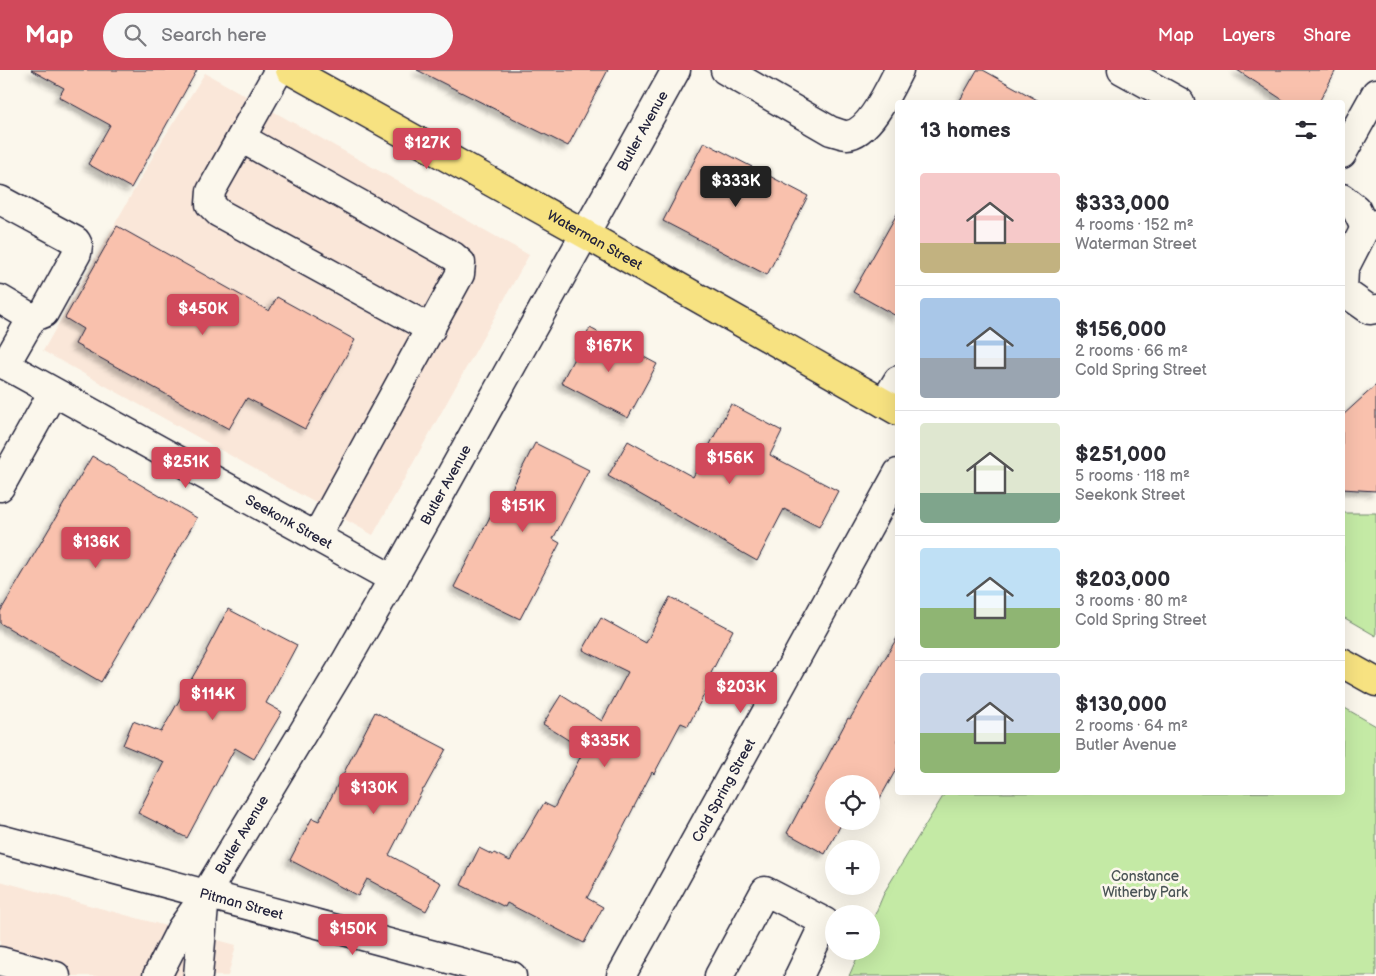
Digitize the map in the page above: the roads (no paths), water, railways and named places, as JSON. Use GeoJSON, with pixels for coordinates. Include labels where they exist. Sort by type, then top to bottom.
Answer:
{"type":"FeatureCollection","features":[{"type":"Feature","properties":{"kind":"main road","name":"Waterman Street"},"geometry":{"type":"LineString","coordinates":[[290,70],[891,407]]}},
{"type":"Feature","properties":{"kind":"main road"},"geometry":{"type":"LineString","coordinates":[[1345,665],[1376,682]]}},
{"type":"Feature","properties":{"kind":"street"},"geometry":{"type":"LineString","coordinates":[[279,70],[211,192],[210,204],[219,213],[431,329]]}},
{"type":"Feature","properties":{"kind":"street","name":"Butler Avenue"},"geometry":{"type":"LineString","coordinates":[[157,976],[181,929],[205,894],[346,661],[393,579],[676,70]]}},
{"type":"Feature","properties":{"kind":"street"},"geometry":{"type":"LineString","coordinates":[[725,70],[832,131],[847,135],[862,128],[873,118],[900,70]]}},
{"type":"Feature","properties":{"kind":"street"},"geometry":{"type":"LineString","coordinates":[[1122,70],[1170,100]]}},
{"type":"Feature","properties":{"kind":"street"},"geometry":{"type":"LineString","coordinates":[[1345,149],[1376,93]]}},
{"type":"Feature","properties":{"kind":"street"},"geometry":{"type":"LineString","coordinates":[[241,138],[453,256],[462,263],[460,274],[431,329],[316,537]]}},
{"type":"Feature","properties":{"kind":"street"},"geometry":{"type":"LineString","coordinates":[[0,200],[76,241],[78,245],[76,253],[44,313],[32,318],[2,364]]}},
{"type":"Feature","properties":{"kind":"street"},"geometry":{"type":"LineString","coordinates":[[1345,201],[1370,226],[1345,267]]}},
{"type":"Feature","properties":{"kind":"street"},"geometry":{"type":"LineString","coordinates":[[1345,292],[1370,310],[1376,309]]}},
{"type":"Feature","properties":{"kind":"street"},"geometry":{"type":"LineString","coordinates":[[0,300],[32,318]]}},
{"type":"Feature","properties":{"kind":"street","name":"Seekonk Street"},"geometry":{"type":"LineString","coordinates":[[2,364],[393,579]]}},
{"type":"Feature","properties":{"kind":"street"},"geometry":{"type":"LineString","coordinates":[[0,487],[53,392]]}},
{"type":"Feature","properties":{"kind":"street"},"geometry":{"type":"LineString","coordinates":[[891,407],[895,392]]}},
{"type":"Feature","properties":{"kind":"street","name":"Cold Spring Street"},"geometry":{"type":"LineString","coordinates":[[621,976],[895,478]]}},
{"type":"Feature","properties":{"kind":"street","name":"Pitman Street"},"geometry":{"type":"LineString","coordinates":[[0,839],[512,976]]}},
{"type":"Feature","properties":{"kind":"street"},"geometry":{"type":"LineString","coordinates":[[719,976],[766,891],[825,922],[799,976]]}},
{"type":"Feature","properties":{"kind":"street"},"geometry":{"type":"LineString","coordinates":[[198,976],[205,894]]}},
{"type":"Feature","properties":{"kind":"street"},"geometry":{"type":"LineString","coordinates":[[0,961],[56,976]]}},
{"type":"Feature","properties":{"kind":"park label","name":"Constance Witherby Park"},"geometry":{"type":"Point","coordinates":[1145,884]}}]}
